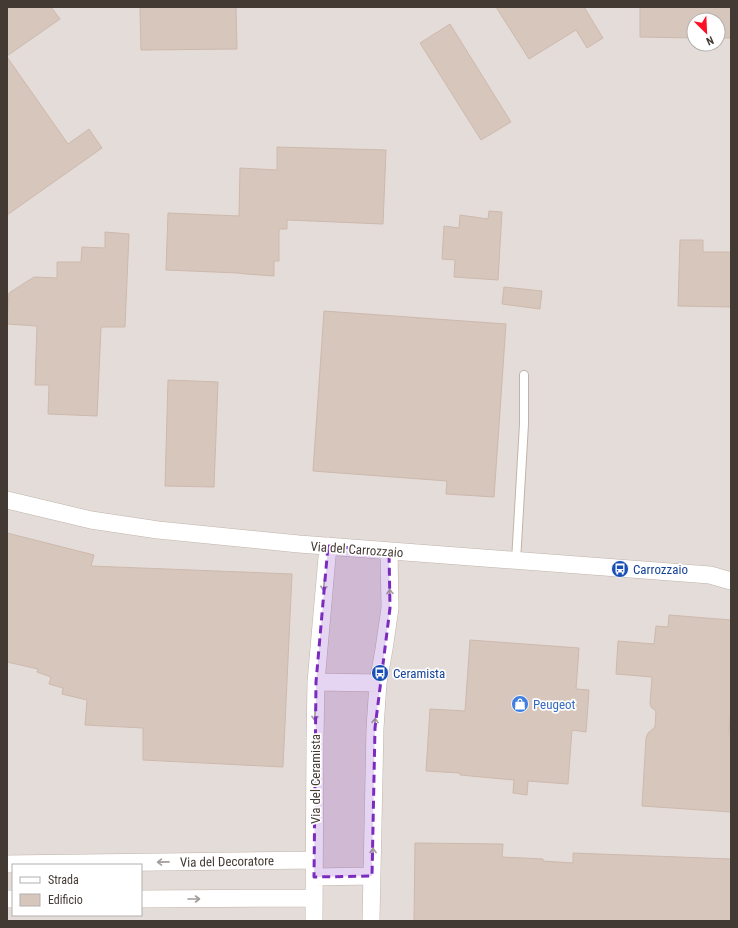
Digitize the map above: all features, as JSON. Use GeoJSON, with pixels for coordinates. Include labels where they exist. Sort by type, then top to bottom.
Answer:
{"type":"FeatureCollection","features":[{"type":"Feature","properties":{"kind":"street","name":"Via del Carrozzaio"},"geometry":{"type":"LineString","coordinates":[[7,500],[91,520],[158,530],[299,544],[710,575],[731,581]]}},
{"type":"Feature","properties":{"kind":"street","name":"Via del Ceramista"},"geometry":{"type":"LineString","coordinates":[[314,921],[316,682],[328,546]]}},
{"type":"Feature","properties":{"kind":"street"},"geometry":{"type":"LineString","coordinates":[[371,921],[375,728],[378,683],[390,608],[388,551]]}},
{"type":"Feature","properties":{"kind":"street","name":"Via del Carrozzaio"},"geometry":{"type":"LineString","coordinates":[[710,575],[731,570]]}},
{"type":"Feature","properties":{"kind":"street"},"geometry":{"type":"LineString","coordinates":[[316,682],[378,683]]}},
{"type":"Feature","properties":{"kind":"street","name":"Via del Decoratore"},"geometry":{"type":"LineString","coordinates":[[7,864],[140,864]]}},
{"type":"Feature","properties":{"kind":"street","name":"Via del Decoratore"},"geometry":{"type":"LineString","coordinates":[[142,864],[314,868]]}},
{"type":"Feature","properties":{"kind":"street"},"geometry":{"type":"LineString","coordinates":[[314,868],[372,876]]}},
{"type":"Feature","properties":{"kind":"street"},"geometry":{"type":"LineString","coordinates":[[142,899],[314,898]]}},
{"type":"Feature","properties":{"kind":"lane"},"geometry":{"type":"LineString","coordinates":[[516,561],[524,424],[524,374]]}},
{"type":"Feature","properties":{"kind":"highlighted area"},"geometry":{"type":"Polygon","coordinates":[[[328,546],[389,551],[390,608],[375,728],[372,876],[314,877],[316,682],[328,546]]]}},
{"type":"Feature","properties":{"kind":"shaded area"},"geometry":{"type":"Polygon","coordinates":[[[7,7],[731,7],[731,921],[7,921],[7,7]]]}},
{"type":"Feature","properties":{"kind":"building"},"geometry":{"type":"Polygon","coordinates":[[[7,7],[51,7],[60,19],[7,56],[7,7]]]}},
{"type":"Feature","properties":{"kind":"building"},"geometry":{"type":"Polygon","coordinates":[[[140,7],[236,7],[237,49],[141,50],[140,7]]]}},
{"type":"Feature","properties":{"kind":"building"},"geometry":{"type":"Polygon","coordinates":[[[496,7],[584,7],[603,38],[587,48],[576,30],[529,59],[496,7]]]}},
{"type":"Feature","properties":{"kind":"building"},"geometry":{"type":"Polygon","coordinates":[[[640,7],[731,7],[731,38],[726,38],[726,12],[686,12],[686,38],[640,37],[640,7]]]}},
{"type":"Feature","properties":{"kind":"building"},"geometry":{"type":"Polygon","coordinates":[[[450,24],[511,122],[481,140],[420,43],[450,24]]]}},
{"type":"Feature","properties":{"kind":"building"},"geometry":{"type":"Polygon","coordinates":[[[7,57],[68,144],[89,129],[102,148],[7,215],[7,57]]]}},
{"type":"Feature","properties":{"kind":"building"},"geometry":{"type":"Polygon","coordinates":[[[277,147],[386,150],[383,224],[287,220],[287,229],[279,229],[279,261],[274,261],[274,276],[166,270],[168,213],[239,216],[240,168],[277,170],[277,147]]]}},
{"type":"Feature","properties":{"kind":"building"},"geometry":{"type":"Polygon","coordinates":[[[489,211],[502,212],[498,280],[454,277],[455,260],[442,259],[444,226],[459,228],[460,215],[488,219],[489,211]]]}},
{"type":"Feature","properties":{"kind":"building"},"geometry":{"type":"Polygon","coordinates":[[[105,232],[129,234],[125,327],[101,327],[97,416],[48,414],[49,385],[35,385],[37,326],[7,324],[9,293],[34,277],[57,278],[57,262],[81,262],[82,247],[105,248],[105,232]]]}},
{"type":"Feature","properties":{"kind":"building"},"geometry":{"type":"Polygon","coordinates":[[[680,240],[703,240],[703,252],[731,252],[731,307],[678,306],[680,240]]]}},
{"type":"Feature","properties":{"kind":"building"},"geometry":{"type":"Polygon","coordinates":[[[504,287],[542,291],[540,309],[502,304],[504,287]]]}},
{"type":"Feature","properties":{"kind":"building"},"geometry":{"type":"Polygon","coordinates":[[[324,311],[506,324],[494,497],[446,494],[447,481],[313,471],[324,311]]]}},
{"type":"Feature","properties":{"kind":"building"},"geometry":{"type":"Polygon","coordinates":[[[168,380],[218,382],[214,487],[165,486],[168,380]]]}},
{"type":"Feature","properties":{"kind":"building"},"geometry":{"type":"Polygon","coordinates":[[[7,533],[94,555],[91,566],[292,574],[283,767],[143,760],[143,728],[85,725],[87,700],[62,694],[63,688],[49,684],[51,677],[37,672],[38,669],[7,662],[7,533]]]}},
{"type":"Feature","properties":{"kind":"building"},"geometry":{"type":"Polygon","coordinates":[[[669,615],[731,620],[731,716],[729,734],[731,736],[731,812],[642,806],[646,738],[648,733],[655,727],[656,711],[651,707],[650,703],[652,677],[616,674],[618,641],[654,644],[656,626],[668,627],[669,615]]]}},
{"type":"Feature","properties":{"kind":"building","name":"Peugeot"},"geometry":{"type":"Polygon","coordinates":[[[470,640],[579,648],[576,689],[589,690],[586,732],[572,730],[568,784],[528,781],[527,795],[513,793],[514,780],[460,775],[460,773],[426,771],[430,709],[465,711],[470,640]]]}},
{"type":"Feature","properties":{"kind":"building"},"geometry":{"type":"Polygon","coordinates":[[[415,843],[503,844],[502,857],[543,859],[543,861],[573,863],[573,853],[731,859],[731,921],[414,921],[415,843]]]}},
{"type":"Feature","properties":{"kind":"place","name":"Carrozzaio"},"geometry":{"type":"Point","coordinates":[620,569]}},
{"type":"Feature","properties":{"kind":"place","name":"Ceramista"},"geometry":{"type":"Point","coordinates":[380,673]}},
{"type":"Feature","properties":{"kind":"place","name":"Peugeot"},"geometry":{"type":"Point","coordinates":[520,704]}}]}
